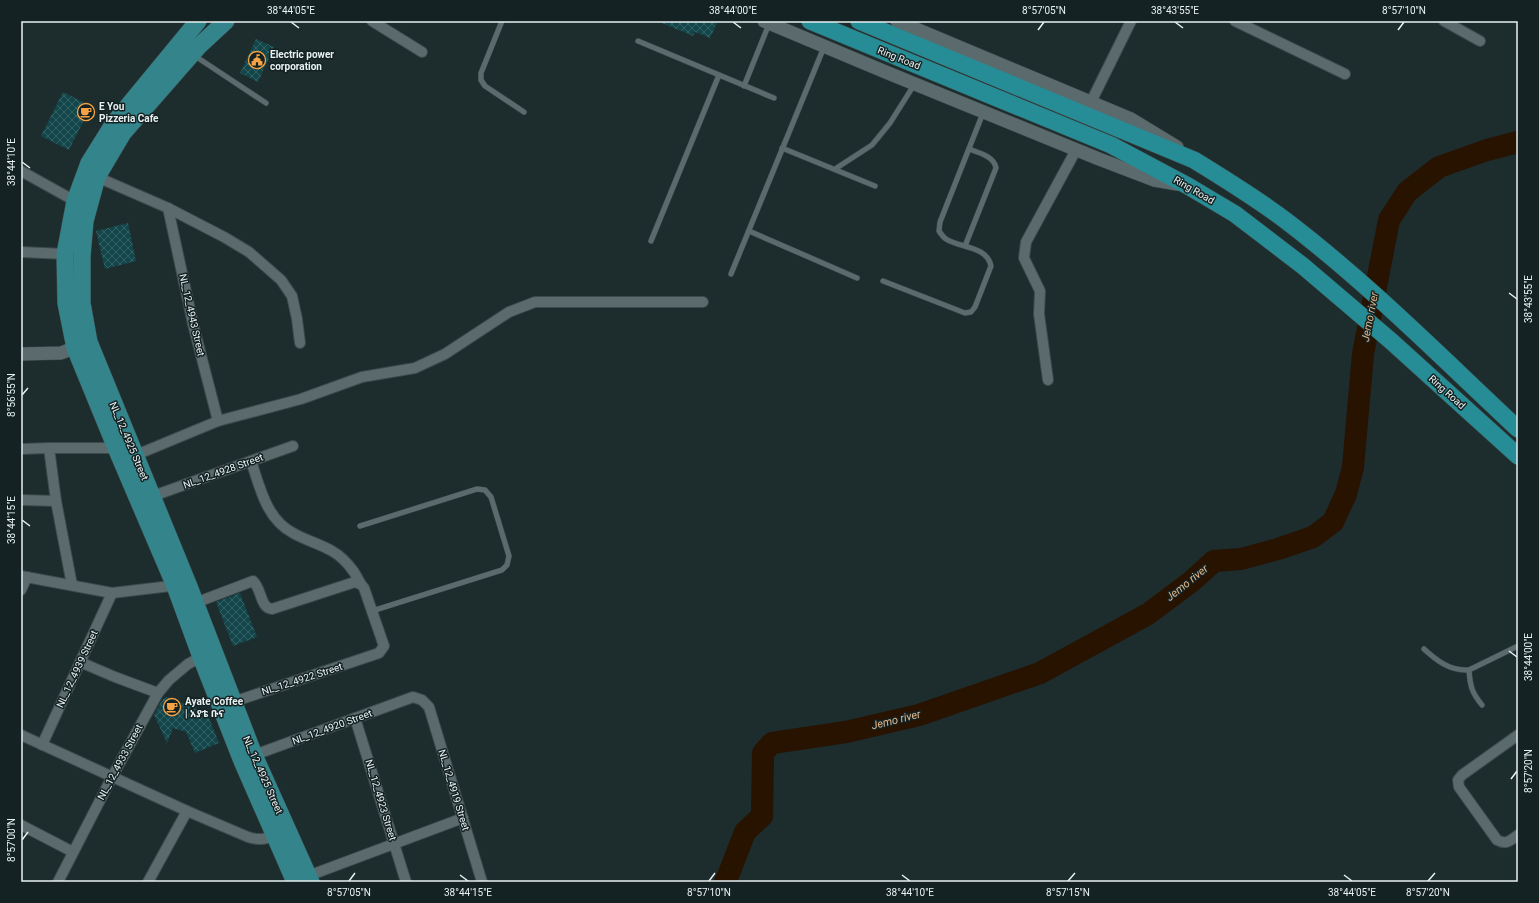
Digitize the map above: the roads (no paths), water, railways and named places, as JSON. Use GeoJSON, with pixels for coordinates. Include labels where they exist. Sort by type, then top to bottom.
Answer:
{"type":"FeatureCollection","features":[{"type":"Feature","properties":{"kind":"highway","name":"Ring Road"},"geometry":{"type":"LineString","coordinates":[[810,21],[1111,145],[1188,186],[1235,214],[1304,266],[1391,341],[1518,456]]}},
{"type":"Feature","properties":{"kind":"highway","name":"Ring Road"},"geometry":{"type":"LineString","coordinates":[[859,21],[1194,160],[1286,220],[1338,263],[1392,311],[1518,429]]}},
{"type":"Feature","properties":{"kind":"main road","name":"NL_12_4925 Street"},"geometry":{"type":"LineString","coordinates":[[198,21],[114,122],[89,163],[75,201],[65,254],[66,303],[82,345],[116,448],[181,585],[195,603],[227,705],[248,758],[281,832],[298,880]]}},
{"type":"Feature","properties":{"kind":"main road","name":"NL_12_4925 Street"},"geometry":{"type":"LineString","coordinates":[[226,21],[193,54],[123,133],[97,177],[85,221],[82,256],[82,345],[136,456],[153,496],[181,585],[201,657],[227,705]]}},
{"type":"Feature","properties":{"kind":"street"},"geometry":{"type":"LineString","coordinates":[[372,21],[422,52]]}},
{"type":"Feature","properties":{"kind":"street"},"geometry":{"type":"LineString","coordinates":[[897,21],[1131,119],[1156,133],[1194,160]]}},
{"type":"Feature","properties":{"kind":"street"},"geometry":{"type":"LineString","coordinates":[[1091,102],[1131,21]]}},
{"type":"Feature","properties":{"kind":"street"},"geometry":{"type":"LineString","coordinates":[[1235,21],[1345,74]]}},
{"type":"Feature","properties":{"kind":"street"},"geometry":{"type":"LineString","coordinates":[[1444,21],[1480,42]]}},
{"type":"Feature","properties":{"kind":"street"},"geometry":{"type":"LineString","coordinates":[[767,22],[824,47],[1076,150],[1154,180],[1188,186]]}},
{"type":"Feature","properties":{"kind":"street"},"geometry":{"type":"LineString","coordinates":[[1048,380],[1039,314],[1040,291],[1024,258],[1026,242],[1076,150]]}},
{"type":"Feature","properties":{"kind":"street"},"geometry":{"type":"LineString","coordinates":[[21,171],[75,201]]}},
{"type":"Feature","properties":{"kind":"street"},"geometry":{"type":"LineString","coordinates":[[97,177],[168,208],[224,237],[249,252],[281,280],[292,296],[300,343]]}},
{"type":"Feature","properties":{"kind":"street","name":"NL_12_4943 Street"},"geometry":{"type":"LineString","coordinates":[[168,208],[193,324],[218,422]]}},
{"type":"Feature","properties":{"kind":"street"},"geometry":{"type":"LineString","coordinates":[[21,252],[65,254]]}},
{"type":"Feature","properties":{"kind":"street"},"geometry":{"type":"LineString","coordinates":[[136,456],[218,422],[301,399],[362,377],[415,368],[445,354],[509,312],[535,302],[703,302]]}},
{"type":"Feature","properties":{"kind":"street"},"geometry":{"type":"LineString","coordinates":[[21,354],[61,353],[82,345]]}},
{"type":"Feature","properties":{"kind":"street","name":"NL_12_4928 Street"},"geometry":{"type":"LineString","coordinates":[[153,496],[293,446]]}},
{"type":"Feature","properties":{"kind":"street"},"geometry":{"type":"LineString","coordinates":[[49,448],[56,501],[72,585]]}},
{"type":"Feature","properties":{"kind":"street"},"geometry":{"type":"LineString","coordinates":[[21,449],[116,448]]}},
{"type":"Feature","properties":{"kind":"street"},"geometry":{"type":"LineString","coordinates":[[251,461],[267,507],[283,528],[307,541],[333,551],[346,562],[356,574],[360,584],[364,588],[372,611]]}},
{"type":"Feature","properties":{"kind":"street"},"geometry":{"type":"LineString","coordinates":[[21,500],[56,501]]}},
{"type":"Feature","properties":{"kind":"street"},"geometry":{"type":"LineString","coordinates":[[21,590],[24,576],[112,593],[181,585]]}},
{"type":"Feature","properties":{"kind":"street"},"geometry":{"type":"LineString","coordinates":[[195,603],[253,581],[257,585],[264,606],[268,609],[355,582],[360,584]]}},
{"type":"Feature","properties":{"kind":"street","name":"NL_12_4939 Street"},"geometry":{"type":"LineString","coordinates":[[42,745],[112,593]]}},
{"type":"Feature","properties":{"kind":"street","name":"NL_12_4922 Street"},"geometry":{"type":"LineString","coordinates":[[227,705],[379,653],[384,646],[372,611]]}},
{"type":"Feature","properties":{"kind":"street","name":"NL_12_4933 Street"},"geometry":{"type":"LineString","coordinates":[[58,882],[112,777],[158,693],[169,680],[201,657]]}},
{"type":"Feature","properties":{"kind":"street"},"geometry":{"type":"LineString","coordinates":[[80,662],[158,693]]}},
{"type":"Feature","properties":{"kind":"street","name":"NL_12_4920 Street"},"geometry":{"type":"LineString","coordinates":[[248,758],[413,697],[422,700]]}},
{"type":"Feature","properties":{"kind":"street","name":"NL_12_4919 Street"},"geometry":{"type":"LineString","coordinates":[[422,700],[429,707],[482,882]]}},
{"type":"Feature","properties":{"kind":"street","name":"NL_12_4923 Street"},"geometry":{"type":"LineString","coordinates":[[355,718],[406,882]]}},
{"type":"Feature","properties":{"kind":"street"},"geometry":{"type":"LineString","coordinates":[[21,735],[187,811],[257,840],[264,839],[281,832]]}},
{"type":"Feature","properties":{"kind":"street"},"geometry":{"type":"LineString","coordinates":[[1518,736],[1462,775],[1458,780],[1459,786],[1497,840],[1502,843],[1508,842],[1518,835]]}},
{"type":"Feature","properties":{"kind":"street"},"geometry":{"type":"LineString","coordinates":[[148,882],[187,811]]}},
{"type":"Feature","properties":{"kind":"street"},"geometry":{"type":"LineString","coordinates":[[298,880],[463,818]]}},
{"type":"Feature","properties":{"kind":"street"},"geometry":{"type":"LineString","coordinates":[[21,825],[73,852]]}},
{"type":"Feature","properties":{"kind":"lane"},"geometry":{"type":"LineString","coordinates":[[502,21],[481,73],[481,80],[485,86],[524,112]]}},
{"type":"Feature","properties":{"kind":"lane"},"geometry":{"type":"LineString","coordinates":[[744,86],[767,22]]}},
{"type":"Feature","properties":{"kind":"lane"},"geometry":{"type":"LineString","coordinates":[[638,41],[774,98]]}},
{"type":"Feature","properties":{"kind":"lane"},"geometry":{"type":"LineString","coordinates":[[731,274],[824,47]]}},
{"type":"Feature","properties":{"kind":"lane"},"geometry":{"type":"LineString","coordinates":[[193,54],[266,103]]}},
{"type":"Feature","properties":{"kind":"lane"},"geometry":{"type":"LineString","coordinates":[[651,241],[719,75]]}},
{"type":"Feature","properties":{"kind":"lane"},"geometry":{"type":"LineString","coordinates":[[836,169],[872,145],[890,123],[915,84]]}},
{"type":"Feature","properties":{"kind":"lane"},"geometry":{"type":"LineString","coordinates":[[883,281],[964,313],[971,312],[975,307],[991,266],[990,259],[984,253],[945,238],[939,231],[940,222],[984,112]]}},
{"type":"Feature","properties":{"kind":"lane"},"geometry":{"type":"LineString","coordinates":[[782,148],[875,186]]}},
{"type":"Feature","properties":{"kind":"lane"},"geometry":{"type":"LineString","coordinates":[[966,246],[996,168],[995,162],[989,157],[969,149]]}},
{"type":"Feature","properties":{"kind":"lane"},"geometry":{"type":"LineString","coordinates":[[749,230],[857,278]]}},
{"type":"Feature","properties":{"kind":"lane"},"geometry":{"type":"LineString","coordinates":[[360,526],[477,489],[485,490],[491,497],[509,556],[507,565],[502,570],[372,611]]}},
{"type":"Feature","properties":{"kind":"lane"},"geometry":{"type":"LineString","coordinates":[[1424,649],[1438,662],[1462,670],[1469,670],[1518,646]]}},
{"type":"Feature","properties":{"kind":"lane"},"geometry":{"type":"LineString","coordinates":[[1469,670],[1470,684],[1475,696],[1482,705]]}},
{"type":"Feature","properties":{"kind":"waterway","name":"Jemo river"},"geometry":{"type":"LineString","coordinates":[[725,882],[745,832],[762,816],[763,753],[772,743],[846,732],[919,715],[1040,673],[1148,614],[1192,581],[1214,561],[1241,559],[1278,549],[1313,537],[1333,522],[1346,494],[1353,467],[1363,354],[1389,220],[1407,192],[1439,167],[1487,150],[1518,142]]}},
{"type":"Feature","properties":{"kind":"place","name":"Electric power corporation"},"geometry":{"type":"Point","coordinates":[257,60]}},
{"type":"Feature","properties":{"kind":"place","name":"E You Pizzeria Cafe"},"geometry":{"type":"Point","coordinates":[86,112]}},
{"type":"Feature","properties":{"kind":"place","name":"Ayate Coffee | አያቴ ቡና"},"geometry":{"type":"Point","coordinates":[172,707]}}]}
